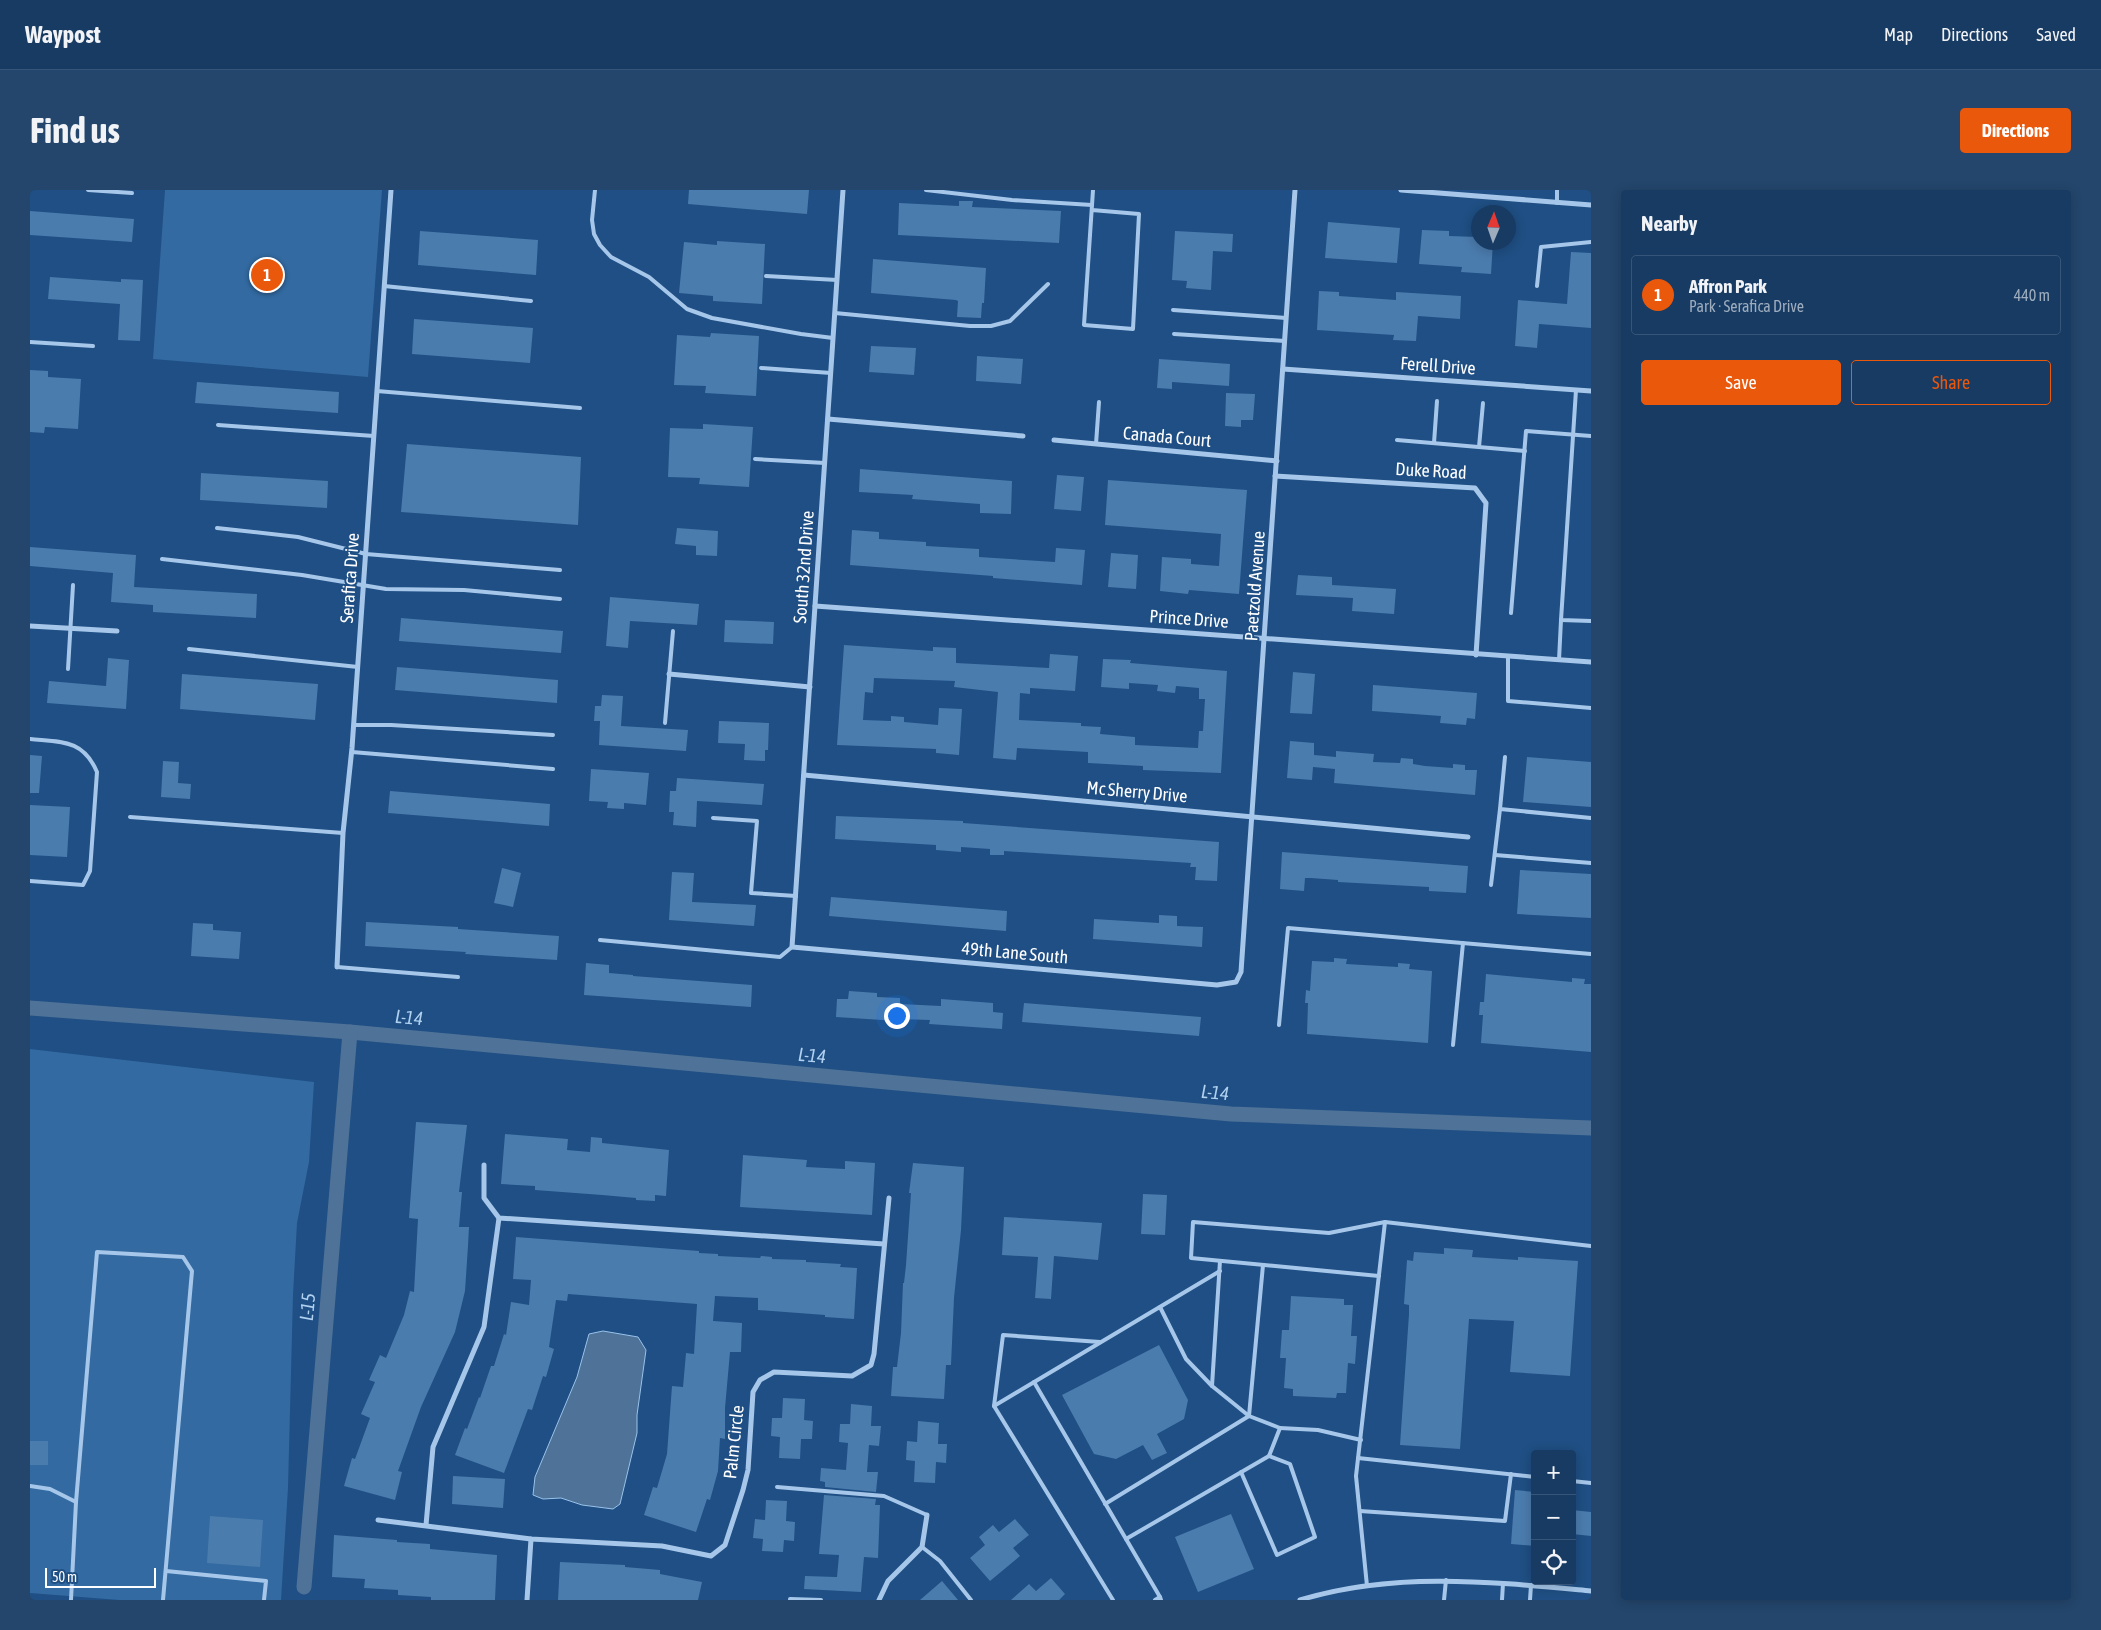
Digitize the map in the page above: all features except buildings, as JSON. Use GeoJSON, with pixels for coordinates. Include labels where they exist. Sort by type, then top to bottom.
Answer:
{"type":"FeatureCollection","features":[{"type":"Feature","properties":{"kind":"street","name":"Serafica Drive"},"geometry":{"type":"LineString","coordinates":[[337,967],[343,833],[352,752],[391,190]]}},
{"type":"Feature","properties":{"kind":"street","name":"South 32nd Drive"},"geometry":{"type":"LineString","coordinates":[[792,946],[843,190]]}},
{"type":"Feature","properties":{"kind":"street","name":"Paetzold Avenue"},"geometry":{"type":"LineString","coordinates":[[1236,982],[1241,972],[1253,817],[1295,190]]}},
{"type":"Feature","properties":{"kind":"street"},"geometry":{"type":"LineString","coordinates":[[1401,190],[1591,205]]}},
{"type":"Feature","properties":{"kind":"street","name":"Ferell Drive"},"geometry":{"type":"LineString","coordinates":[[1283,369],[1591,391]]}},
{"type":"Feature","properties":{"kind":"street"},"geometry":{"type":"LineString","coordinates":[[828,419],[1023,436]]}},
{"type":"Feature","properties":{"kind":"street","name":"Canada Court"},"geometry":{"type":"LineString","coordinates":[[1054,440],[1277,461]]}},
{"type":"Feature","properties":{"kind":"street","name":"Duke Road"},"geometry":{"type":"LineString","coordinates":[[1276,476],[1475,488],[1486,503],[1476,655]]}},
{"type":"Feature","properties":{"kind":"street","name":"Prince Drive"},"geometry":{"type":"LineString","coordinates":[[815,606],[1591,662]]}},
{"type":"Feature","properties":{"kind":"street"},"geometry":{"type":"LineString","coordinates":[[30,626],[116,632]]}},
{"type":"Feature","properties":{"kind":"street"},"geometry":{"type":"LineString","coordinates":[[669,674],[810,688]]}},
{"type":"Feature","properties":{"kind":"street","name":"Mc Sherry Drive"},"geometry":{"type":"LineString","coordinates":[[804,775],[1468,837]]}},
{"type":"Feature","properties":{"kind":"street","name":"49th Lane South"},"geometry":{"type":"LineString","coordinates":[[792,946],[1217,985],[1236,982]]}},
{"type":"Feature","properties":{"kind":"street"},"geometry":{"type":"LineString","coordinates":[[426,1524],[432,1447],[484,1327],[500,1218],[484,1198],[484,1165]]}},
{"type":"Feature","properties":{"kind":"street","name":"Palm Circle"},"geometry":{"type":"LineString","coordinates":[[378,1520],[426,1524],[532,1539],[662,1546],[711,1556],[725,1545],[748,1470],[753,1392],[760,1380],[774,1372],[852,1376],[871,1366],[874,1354],[889,1198]]}},
{"type":"Feature","properties":{"kind":"street"},"geometry":{"type":"LineString","coordinates":[[500,1218],[884,1244]]}},
{"type":"Feature","properties":{"kind":"street"},"geometry":{"type":"LineString","coordinates":[[879,1600],[888,1581],[922,1547],[927,1515]]}},
{"type":"Feature","properties":{"kind":"street"},"geometry":{"type":"LineString","coordinates":[[527,1600],[532,1539]]}},
{"type":"Feature","properties":{"kind":"street"},"geometry":{"type":"LineString","coordinates":[[1300,1600],[1367,1586],[1446,1580],[1591,1591]]}},
{"type":"Feature","properties":{"kind":"lane"},"geometry":{"type":"LineString","coordinates":[[88,190],[132,193]]}},
{"type":"Feature","properties":{"kind":"lane"},"geometry":{"type":"LineString","coordinates":[[595,190],[592,220],[594,234],[600,245],[611,257],[649,277],[688,309],[712,318],[833,338]]}},
{"type":"Feature","properties":{"kind":"lane"},"geometry":{"type":"LineString","coordinates":[[926,190],[1004,199],[1092,205]]}},
{"type":"Feature","properties":{"kind":"lane"},"geometry":{"type":"LineString","coordinates":[[1092,210],[1139,214],[1133,329],[1084,326],[1093,190]]}},
{"type":"Feature","properties":{"kind":"lane"},"geometry":{"type":"LineString","coordinates":[[1556,203],[1557,190]]}},
{"type":"Feature","properties":{"kind":"lane"},"geometry":{"type":"LineString","coordinates":[[1537,286],[1541,247],[1591,242]]}},
{"type":"Feature","properties":{"kind":"lane"},"geometry":{"type":"LineString","coordinates":[[766,276],[837,280]]}},
{"type":"Feature","properties":{"kind":"lane"},"geometry":{"type":"LineString","coordinates":[[835,313],[970,326],[991,326],[1010,321],[1048,284]]}},
{"type":"Feature","properties":{"kind":"lane"},"geometry":{"type":"LineString","coordinates":[[384,286],[532,302]]}},
{"type":"Feature","properties":{"kind":"lane"},"geometry":{"type":"LineString","coordinates":[[1173,310],[1286,318]]}},
{"type":"Feature","properties":{"kind":"lane"},"geometry":{"type":"LineString","coordinates":[[1174,334],[1285,341]]}},
{"type":"Feature","properties":{"kind":"lane"},"geometry":{"type":"LineString","coordinates":[[30,342],[94,346]]}},
{"type":"Feature","properties":{"kind":"lane"},"geometry":{"type":"LineString","coordinates":[[761,368],[831,373]]}},
{"type":"Feature","properties":{"kind":"lane"},"geometry":{"type":"LineString","coordinates":[[377,390],[580,408]]}},
{"type":"Feature","properties":{"kind":"lane"},"geometry":{"type":"LineString","coordinates":[[1559,660],[1576,390]]}},
{"type":"Feature","properties":{"kind":"lane"},"geometry":{"type":"LineString","coordinates":[[1434,443],[1438,401]]}},
{"type":"Feature","properties":{"kind":"lane"},"geometry":{"type":"LineString","coordinates":[[1096,444],[1099,402]]}},
{"type":"Feature","properties":{"kind":"lane"},"geometry":{"type":"LineString","coordinates":[[1479,447],[1483,403]]}},
{"type":"Feature","properties":{"kind":"lane"},"geometry":{"type":"LineString","coordinates":[[218,425],[374,436]]}},
{"type":"Feature","properties":{"kind":"lane"},"geometry":{"type":"LineString","coordinates":[[1511,613],[1526,431],[1591,436]]}},
{"type":"Feature","properties":{"kind":"lane"},"geometry":{"type":"LineString","coordinates":[[1397,440],[1525,451]]}},
{"type":"Feature","properties":{"kind":"lane"},"geometry":{"type":"LineString","coordinates":[[755,460],[825,463]]}},
{"type":"Feature","properties":{"kind":"lane"},"geometry":{"type":"LineString","coordinates":[[216,528],[298,537],[366,554],[560,570]]}},
{"type":"Feature","properties":{"kind":"lane"},"geometry":{"type":"LineString","coordinates":[[162,559],[302,574],[386,589],[464,590],[560,599]]}},
{"type":"Feature","properties":{"kind":"lane"},"geometry":{"type":"LineString","coordinates":[[68,669],[73,585]]}},
{"type":"Feature","properties":{"kind":"lane"},"geometry":{"type":"LineString","coordinates":[[1561,620],[1591,621]]}},
{"type":"Feature","properties":{"kind":"lane"},"geometry":{"type":"LineString","coordinates":[[665,723],[673,631]]}},
{"type":"Feature","properties":{"kind":"lane"},"geometry":{"type":"LineString","coordinates":[[189,648],[358,666]]}},
{"type":"Feature","properties":{"kind":"lane"},"geometry":{"type":"LineString","coordinates":[[1508,656],[1508,701],[1590,708]]}},
{"type":"Feature","properties":{"kind":"lane"},"geometry":{"type":"LineString","coordinates":[[354,725],[391,725],[553,735]]}},
{"type":"Feature","properties":{"kind":"lane"},"geometry":{"type":"LineString","coordinates":[[30,739],[71,743],[91,759],[97,772],[90,871],[83,885],[30,881]]}},
{"type":"Feature","properties":{"kind":"lane"},"geometry":{"type":"LineString","coordinates":[[352,752],[553,769]]}},
{"type":"Feature","properties":{"kind":"lane"},"geometry":{"type":"LineString","coordinates":[[1491,885],[1505,757]]}},
{"type":"Feature","properties":{"kind":"lane"},"geometry":{"type":"LineString","coordinates":[[1500,809],[1591,818]]}},
{"type":"Feature","properties":{"kind":"lane"},"geometry":{"type":"LineString","coordinates":[[130,817],[343,833]]}},
{"type":"Feature","properties":{"kind":"lane"},"geometry":{"type":"LineString","coordinates":[[713,818],[757,822],[751,892],[796,896]]}},
{"type":"Feature","properties":{"kind":"lane"},"geometry":{"type":"LineString","coordinates":[[1495,855],[1591,863]]}},
{"type":"Feature","properties":{"kind":"lane"},"geometry":{"type":"LineString","coordinates":[[1279,1025],[1288,928],[1591,954]]}},
{"type":"Feature","properties":{"kind":"lane"},"geometry":{"type":"LineString","coordinates":[[600,940],[780,957],[792,946]]}},
{"type":"Feature","properties":{"kind":"lane"},"geometry":{"type":"LineString","coordinates":[[1453,1045],[1463,943]]}},
{"type":"Feature","properties":{"kind":"lane"},"geometry":{"type":"LineString","coordinates":[[337,967],[458,978]]}},
{"type":"Feature","properties":{"kind":"lane"},"geometry":{"type":"LineString","coordinates":[[1379,1276],[1190,1258],[1193,1222],[1329,1232],[1385,1222],[1591,1246]]}},
{"type":"Feature","properties":{"kind":"lane"},"geometry":{"type":"LineString","coordinates":[[1367,1586],[1356,1476],[1385,1222]]}},
{"type":"Feature","properties":{"kind":"lane"},"geometry":{"type":"LineString","coordinates":[[71,1600],[76,1502],[97,1252],[183,1257],[192,1271],[163,1600]]}},
{"type":"Feature","properties":{"kind":"lane"},"geometry":{"type":"LineString","coordinates":[[1212,1386],[1220,1261]]}},
{"type":"Feature","properties":{"kind":"lane"},"geometry":{"type":"LineString","coordinates":[[1249,1416],[1264,1265]]}},
{"type":"Feature","properties":{"kind":"lane"},"geometry":{"type":"LineString","coordinates":[[994,1406],[1220,1271]]}},
{"type":"Feature","properties":{"kind":"lane"},"geometry":{"type":"LineString","coordinates":[[1160,1306],[1186,1360],[1212,1386],[1249,1416],[1280,1428],[1318,1430],[1361,1440]]}},
{"type":"Feature","properties":{"kind":"lane"},"geometry":{"type":"LineString","coordinates":[[1100,1342],[1003,1335],[994,1406],[1112,1600]]}},
{"type":"Feature","properties":{"kind":"lane"},"geometry":{"type":"LineString","coordinates":[[1034,1382],[1160,1599],[1155,1600]]}},
{"type":"Feature","properties":{"kind":"lane"},"geometry":{"type":"LineString","coordinates":[[1106,1504],[1249,1416]]}},
{"type":"Feature","properties":{"kind":"lane"},"geometry":{"type":"LineString","coordinates":[[1126,1539],[1269,1456],[1280,1428]]}},
{"type":"Feature","properties":{"kind":"lane"},"geometry":{"type":"LineString","coordinates":[[1241,1472],[1277,1555],[1315,1537],[1290,1464],[1269,1456]]}},
{"type":"Feature","properties":{"kind":"lane"},"geometry":{"type":"LineString","coordinates":[[1358,1458],[1531,1476]]}},
{"type":"Feature","properties":{"kind":"lane"},"geometry":{"type":"LineString","coordinates":[[1360,1511],[1505,1521],[1511,1474]]}},
{"type":"Feature","properties":{"kind":"lane"},"geometry":{"type":"LineString","coordinates":[[1576,1481],[1591,1483]]}},
{"type":"Feature","properties":{"kind":"lane"},"geometry":{"type":"LineString","coordinates":[[30,1486],[50,1489],[76,1502]]}},
{"type":"Feature","properties":{"kind":"lane"},"geometry":{"type":"LineString","coordinates":[[777,1487],[884,1496],[927,1515]]}},
{"type":"Feature","properties":{"kind":"lane"},"geometry":{"type":"LineString","coordinates":[[922,1547],[940,1561],[971,1600]]}},
{"type":"Feature","properties":{"kind":"lane"},"geometry":{"type":"LineString","coordinates":[[166,1571],[266,1581],[264,1600]]}},
{"type":"Feature","properties":{"kind":"lane"},"geometry":{"type":"LineString","coordinates":[[1444,1600],[1446,1580]]}},
{"type":"Feature","properties":{"kind":"lane"},"geometry":{"type":"LineString","coordinates":[[1502,1600],[1504,1583]]}},
{"type":"Feature","properties":{"kind":"lane"},"geometry":{"type":"LineString","coordinates":[[1530,1600],[1531,1585]]}},
{"type":"Feature","properties":{"kind":"lane"},"geometry":{"type":"LineString","coordinates":[[790,1599],[822,1600]]}},
{"type":"Feature","properties":{"kind":"shaded area"},"geometry":{"type":"Polygon","coordinates":[[[165,190],[382,190],[368,377],[153,359],[165,190]]]}},
{"type":"Feature","properties":{"kind":"shaded area"},"geometry":{"type":"Polygon","coordinates":[[[30,1049],[314,1082],[309,1162],[297,1223],[293,1295],[288,1488],[281,1600],[119,1600],[30,1593],[30,1049]]]}},
{"type":"Feature","properties":{"kind":"shaded area"},"geometry":{"type":"Polygon","coordinates":[[[603,1331],[638,1337],[646,1350],[637,1415],[637,1433],[620,1504],[613,1509],[582,1505],[561,1498],[543,1499],[533,1495],[535,1477],[577,1377],[589,1334],[603,1331]]]}},
{"type":"Feature","properties":{"kind":"waterway","name":"L-14"},"geometry":{"type":"LineString","coordinates":[[30,1008],[350,1032],[1231,1114],[1591,1128]]}},
{"type":"Feature","properties":{"kind":"waterway","name":"L-15"},"geometry":{"type":"LineString","coordinates":[[304,1587],[350,1032]]}},
{"type":"Feature","properties":{"kind":"place","name":"Affron Park"},"geometry":{"type":"Point","coordinates":[267,275]}}]}
